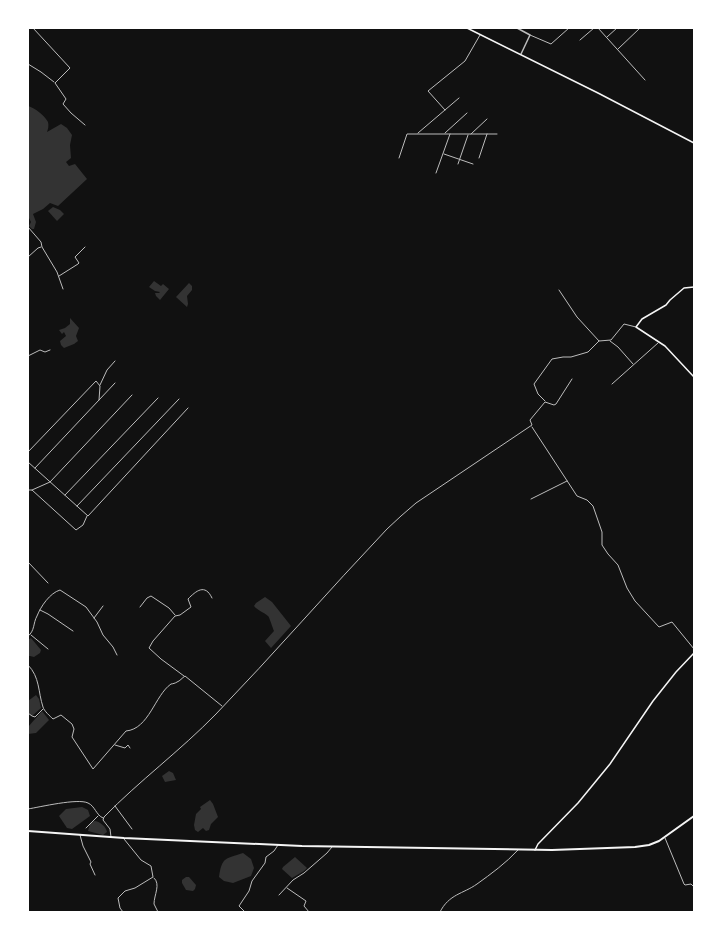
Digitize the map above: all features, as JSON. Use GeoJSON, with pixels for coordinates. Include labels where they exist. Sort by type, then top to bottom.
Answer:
{"type":"FeatureCollection","features":[{"type":"Feature","properties":{"kind":"main road"},"geometry":{"type":"LineString","coordinates":[[467,28],[521,54],[694,144]]}},
{"type":"Feature","properties":{"kind":"main road"},"geometry":{"type":"LineString","coordinates":[[694,288],[684,288],[666,305],[642,319],[636,327],[665,346],[694,377]]}},
{"type":"Feature","properties":{"kind":"main road"},"geometry":{"type":"LineString","coordinates":[[535,850],[538,844],[578,803],[610,764],[653,701],[694,653]]}},
{"type":"Feature","properties":{"kind":"main road"},"geometry":{"type":"LineString","coordinates":[[28,831],[124,838],[278,845],[535,850],[635,847],[649,845],[664,837],[694,816]]}},
{"type":"Feature","properties":{"kind":"street"},"geometry":{"type":"LineString","coordinates":[[33,28],[70,68],[55,83]]}},
{"type":"Feature","properties":{"kind":"street"},"geometry":{"type":"LineString","coordinates":[[517,28],[551,44],[569,28]]}},
{"type":"Feature","properties":{"kind":"street"},"geometry":{"type":"LineString","coordinates":[[580,40],[594,28]]}},
{"type":"Feature","properties":{"kind":"street"},"geometry":{"type":"LineString","coordinates":[[598,28],[645,80]]}},
{"type":"Feature","properties":{"kind":"street"},"geometry":{"type":"LineString","coordinates":[[607,37],[617,28]]}},
{"type":"Feature","properties":{"kind":"street"},"geometry":{"type":"LineString","coordinates":[[617,49],[640,28]]}},
{"type":"Feature","properties":{"kind":"street"},"geometry":{"type":"LineString","coordinates":[[445,110],[428,91],[465,61],[481,35]]}},
{"type":"Feature","properties":{"kind":"street"},"geometry":{"type":"LineString","coordinates":[[521,54],[530,35]]}},
{"type":"Feature","properties":{"kind":"street"},"geometry":{"type":"LineString","coordinates":[[28,64],[55,83],[66,99],[63,104],[85,125]]}},
{"type":"Feature","properties":{"kind":"street"},"geometry":{"type":"LineString","coordinates":[[417,134],[459,98]]}},
{"type":"Feature","properties":{"kind":"street"},"geometry":{"type":"LineString","coordinates":[[444,134],[467,113]]}},
{"type":"Feature","properties":{"kind":"street"},"geometry":{"type":"LineString","coordinates":[[471,134],[487,119]]}},
{"type":"Feature","properties":{"kind":"street"},"geometry":{"type":"LineString","coordinates":[[399,158],[407,134],[497,134]]}},
{"type":"Feature","properties":{"kind":"street"},"geometry":{"type":"LineString","coordinates":[[436,174],[450,134]]}},
{"type":"Feature","properties":{"kind":"street"},"geometry":{"type":"LineString","coordinates":[[458,164],[468,134]]}},
{"type":"Feature","properties":{"kind":"street"},"geometry":{"type":"LineString","coordinates":[[479,158],[487,134]]}},
{"type":"Feature","properties":{"kind":"street"},"geometry":{"type":"LineString","coordinates":[[443,154],[473,164]]}},
{"type":"Feature","properties":{"kind":"street"},"geometry":{"type":"LineString","coordinates":[[28,227],[41,242],[42,247],[58,276],[63,289]]}},
{"type":"Feature","properties":{"kind":"street"},"geometry":{"type":"LineString","coordinates":[[28,257],[38,248],[42,247]]}},
{"type":"Feature","properties":{"kind":"street"},"geometry":{"type":"LineString","coordinates":[[58,276],[78,264],[75,257],[85,247]]}},
{"type":"Feature","properties":{"kind":"street"},"geometry":{"type":"LineString","coordinates":[[559,290],[577,316],[599,341]]}},
{"type":"Feature","properties":{"kind":"street"},"geometry":{"type":"LineString","coordinates":[[572,379],[554,405],[546,402],[538,394],[534,384],[549,361],[552,359],[563,356],[571,357],[588,352],[599,341],[609,340],[623,324],[636,327]]}},
{"type":"Feature","properties":{"kind":"street"},"geometry":{"type":"LineString","coordinates":[[609,340],[618,347],[634,365]]}},
{"type":"Feature","properties":{"kind":"street"},"geometry":{"type":"LineString","coordinates":[[612,384],[658,342]]}},
{"type":"Feature","properties":{"kind":"street"},"geometry":{"type":"LineString","coordinates":[[28,356],[40,350],[45,352],[50,350]]}},
{"type":"Feature","properties":{"kind":"street"},"geometry":{"type":"LineString","coordinates":[[99,400],[100,386],[107,370],[115,361]]}},
{"type":"Feature","properties":{"kind":"street"},"geometry":{"type":"LineString","coordinates":[[28,452],[96,381],[100,386]]}},
{"type":"Feature","properties":{"kind":"street"},"geometry":{"type":"LineString","coordinates":[[35,468],[115,383]]}},
{"type":"Feature","properties":{"kind":"street"},"geometry":{"type":"LineString","coordinates":[[28,490],[32,490],[50,482],[132,395]]}},
{"type":"Feature","properties":{"kind":"street"},"geometry":{"type":"LineString","coordinates":[[64,495],[158,398]]}},
{"type":"Feature","properties":{"kind":"street"},"geometry":{"type":"LineString","coordinates":[[77,506],[179,399]]}},
{"type":"Feature","properties":{"kind":"street"},"geometry":{"type":"LineString","coordinates":[[546,402],[530,420],[531,426],[577,496],[587,500],[593,506],[602,532],[602,545],[618,565],[627,588],[635,601],[659,627],[672,622],[694,648]]}},
{"type":"Feature","properties":{"kind":"street"},"geometry":{"type":"LineString","coordinates":[[32,490],[76,530],[83,525],[88,516],[188,408]]}},
{"type":"Feature","properties":{"kind":"street"},"geometry":{"type":"LineString","coordinates":[[103,818],[142,780],[174,755],[223,706],[264,664],[377,540],[401,516],[445,484],[531,426]]}},
{"type":"Feature","properties":{"kind":"street"},"geometry":{"type":"LineString","coordinates":[[28,462],[88,516]]}},
{"type":"Feature","properties":{"kind":"street"},"geometry":{"type":"LineString","coordinates":[[531,499],[567,481]]}},
{"type":"Feature","properties":{"kind":"street"},"geometry":{"type":"LineString","coordinates":[[28,562],[48,583]]}},
{"type":"Feature","properties":{"kind":"street"},"geometry":{"type":"LineString","coordinates":[[212,598],[208,593],[201,589],[198,590],[188,599],[191,607],[180,615],[175,616],[153,641],[149,648],[161,659],[223,706]]}},
{"type":"Feature","properties":{"kind":"street"},"geometry":{"type":"LineString","coordinates":[[28,636],[34,628],[36,617],[47,599],[55,591],[60,590],[86,608],[117,655]]}},
{"type":"Feature","properties":{"kind":"street"},"geometry":{"type":"LineString","coordinates":[[140,607],[147,598],[151,596],[169,608],[175,616]]}},
{"type":"Feature","properties":{"kind":"street"},"geometry":{"type":"LineString","coordinates":[[94,618],[103,606]]}},
{"type":"Feature","properties":{"kind":"street"},"geometry":{"type":"LineString","coordinates":[[40,610],[73,631]]}},
{"type":"Feature","properties":{"kind":"street"},"geometry":{"type":"LineString","coordinates":[[30,635],[48,649]]}},
{"type":"Feature","properties":{"kind":"street"},"geometry":{"type":"LineString","coordinates":[[28,665],[34,672],[39,684],[43,708],[53,719],[61,715],[72,724],[74,729],[72,737],[93,769],[126,731],[133,730],[151,712],[171,684],[177,682],[185,676]]}},
{"type":"Feature","properties":{"kind":"street"},"geometry":{"type":"LineString","coordinates":[[28,713],[35,717],[43,708]]}},
{"type":"Feature","properties":{"kind":"street"},"geometry":{"type":"LineString","coordinates":[[114,745],[122,748],[125,748],[128,745],[130,748]]}},
{"type":"Feature","properties":{"kind":"street"},"geometry":{"type":"LineString","coordinates":[[28,809],[67,802],[85,802],[91,805],[98,816],[103,818],[110,829],[110,837]]}},
{"type":"Feature","properties":{"kind":"street"},"geometry":{"type":"LineString","coordinates":[[115,806],[132,829]]}},
{"type":"Feature","properties":{"kind":"street"},"geometry":{"type":"LineString","coordinates":[[86,828],[98,816]]}},
{"type":"Feature","properties":{"kind":"street"},"geometry":{"type":"LineString","coordinates":[[80,834],[83,846],[95,875]]}},
{"type":"Feature","properties":{"kind":"street"},"geometry":{"type":"LineString","coordinates":[[664,837],[684,884],[690,884],[694,887]]}},
{"type":"Feature","properties":{"kind":"street"},"geometry":{"type":"LineString","coordinates":[[124,838],[141,860],[151,866],[158,885],[154,904],[158,912]]}},
{"type":"Feature","properties":{"kind":"street"},"geometry":{"type":"LineString","coordinates":[[245,912],[240,906],[252,881],[265,863],[266,857],[278,845]]}},
{"type":"Feature","properties":{"kind":"street"},"geometry":{"type":"LineString","coordinates":[[279,895],[292,880],[304,873],[327,853],[332,846]]}},
{"type":"Feature","properties":{"kind":"street"},"geometry":{"type":"LineString","coordinates":[[440,912],[443,906],[455,895],[475,885],[510,859],[519,850]]}},
{"type":"Feature","properties":{"kind":"street"},"geometry":{"type":"LineString","coordinates":[[123,912],[120,908],[118,898],[125,891],[135,888],[154,877]]}},
{"type":"Feature","properties":{"kind":"street"},"geometry":{"type":"LineString","coordinates":[[286,888],[306,901],[304,906],[309,912]]}},
{"type":"Feature","properties":{"kind":"shaded area"},"geometry":{"type":"Polygon","coordinates":[[[28,106],[37,110],[47,120],[47,132],[61,124],[67,128],[72,135],[70,145],[71,158],[66,162],[69,166],[75,164],[87,179],[58,206],[50,203],[43,209],[33,214],[36,222],[34,229],[29,226],[31,222],[28,216],[28,106]]]}},
{"type":"Feature","properties":{"kind":"shaded area"},"geometry":{"type":"Polygon","coordinates":[[[53,207],[60,210],[64,214],[57,221],[48,211],[53,207]]]}},
{"type":"Feature","properties":{"kind":"shaded area"},"geometry":{"type":"Polygon","coordinates":[[[154,281],[161,286],[163,284],[169,289],[160,300],[155,293],[160,292],[149,287],[154,281]]]}},
{"type":"Feature","properties":{"kind":"shaded area"},"geometry":{"type":"Polygon","coordinates":[[[189,283],[192,286],[192,290],[187,296],[187,307],[176,297],[189,283]]]}},
{"type":"Feature","properties":{"kind":"shaded area"},"geometry":{"type":"Polygon","coordinates":[[[70,318],[79,328],[76,336],[78,341],[64,348],[60,341],[66,336],[64,332],[62,334],[59,330],[70,324],[70,318]]]}},
{"type":"Feature","properties":{"kind":"shaded area"},"geometry":{"type":"Polygon","coordinates":[[[265,597],[272,602],[291,626],[271,648],[265,641],[274,631],[269,617],[254,606],[265,597]]]}},
{"type":"Feature","properties":{"kind":"shaded area"},"geometry":{"type":"Polygon","coordinates":[[[31,638],[41,650],[40,653],[34,657],[28,656],[28,640],[31,638]]]}},
{"type":"Feature","properties":{"kind":"shaded area"},"geometry":{"type":"Polygon","coordinates":[[[36,695],[39,699],[41,708],[32,716],[28,712],[28,701],[36,695]]]}},
{"type":"Feature","properties":{"kind":"shaded area"},"geometry":{"type":"Polygon","coordinates":[[[42,711],[49,720],[36,733],[28,734],[28,727],[42,711]]]}},
{"type":"Feature","properties":{"kind":"shaded area"},"geometry":{"type":"Polygon","coordinates":[[[169,771],[173,773],[176,780],[165,782],[162,776],[169,771]]]}},
{"type":"Feature","properties":{"kind":"shaded area"},"geometry":{"type":"Polygon","coordinates":[[[210,800],[218,817],[211,824],[209,830],[206,831],[203,828],[198,832],[195,830],[194,825],[196,814],[201,809],[200,807],[210,800]]]}},
{"type":"Feature","properties":{"kind":"shaded area"},"geometry":{"type":"Polygon","coordinates":[[[82,807],[88,810],[90,816],[72,829],[67,828],[59,816],[66,809],[82,807]]]}},
{"type":"Feature","properties":{"kind":"shaded area"},"geometry":{"type":"Polygon","coordinates":[[[94,821],[102,825],[107,832],[103,835],[88,831],[90,824],[94,821]]]}},
{"type":"Feature","properties":{"kind":"shaded area"},"geometry":{"type":"Polygon","coordinates":[[[243,853],[251,859],[254,868],[251,876],[233,883],[224,881],[219,877],[221,866],[225,860],[243,853]]]}},
{"type":"Feature","properties":{"kind":"shaded area"},"geometry":{"type":"Polygon","coordinates":[[[295,857],[307,868],[292,878],[282,869],[295,857]]]}},
{"type":"Feature","properties":{"kind":"shaded area"},"geometry":{"type":"Polygon","coordinates":[[[189,877],[196,885],[193,891],[186,890],[182,883],[182,880],[189,877]]]}}]}
